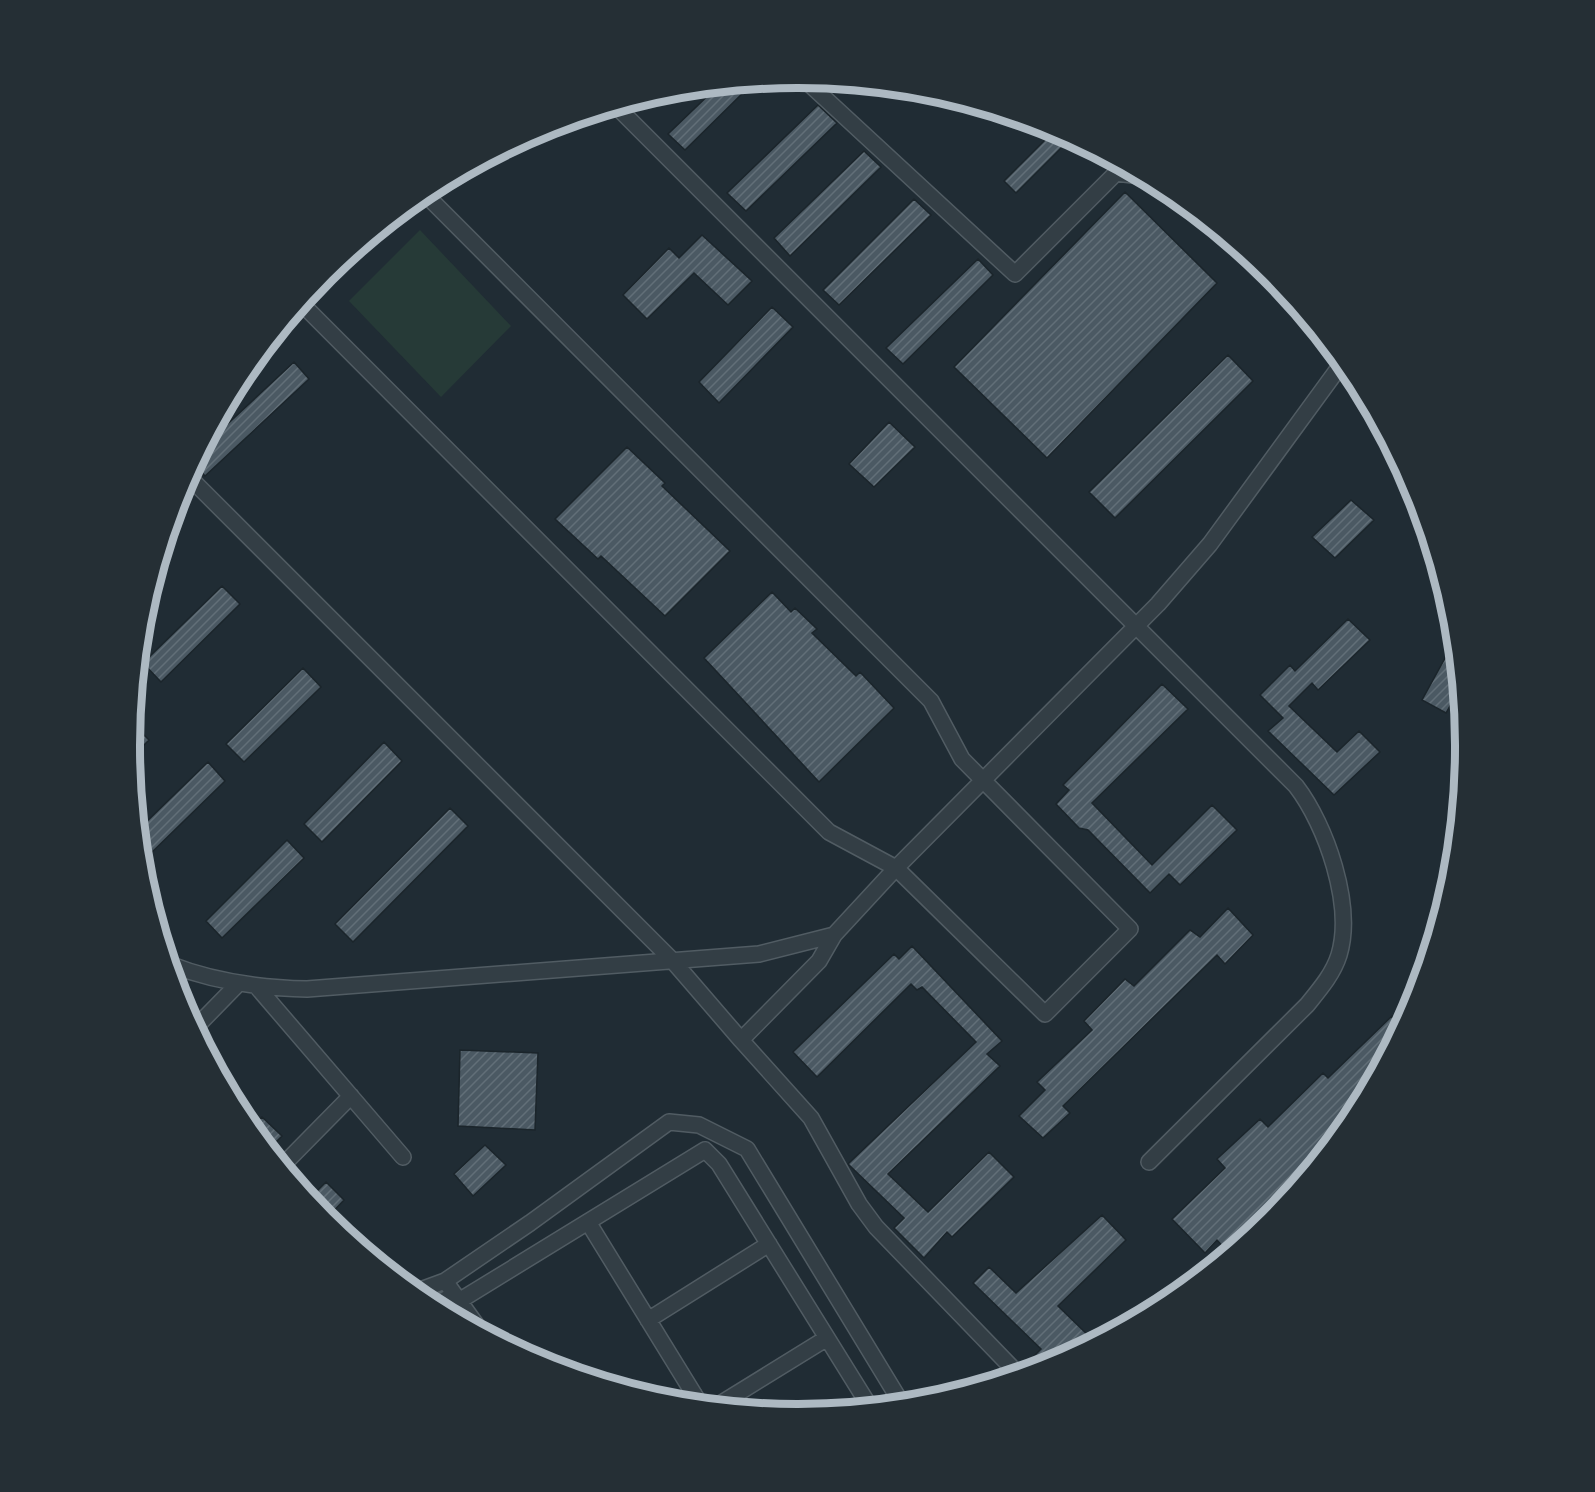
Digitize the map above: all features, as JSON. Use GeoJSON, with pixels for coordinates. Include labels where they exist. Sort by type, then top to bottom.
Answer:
{"type":"FeatureCollection","features":[{"type":"Feature","properties":{"kind":"street"},"geometry":{"type":"LineString","coordinates":[[815,89],[1015,273],[1116,173],[1120,173]]}},
{"type":"Feature","properties":{"kind":"street"},"geometry":{"type":"LineString","coordinates":[[622,112],[1137,625],[1296,786],[1310,804],[1329,850],[1339,891],[1342,930],[1340,953],[1330,976],[1307,1005],[1149,1162]]}},
{"type":"Feature","properties":{"kind":"street"},"geometry":{"type":"LineString","coordinates":[[306,308],[829,832],[896,868],[1045,1014],[1130,929],[962,759],[932,701],[431,200]]}},
{"type":"Feature","properties":{"kind":"street"},"geometry":{"type":"LineString","coordinates":[[741,1041],[819,961],[834,935],[896,868],[1137,625],[1210,544],[1337,371]]}},
{"type":"Feature","properties":{"kind":"street"},"geometry":{"type":"LineString","coordinates":[[195,483],[672,960],[810,1118],[859,1204],[876,1227],[1012,1368]]}},
{"type":"Feature","properties":{"kind":"street"},"geometry":{"type":"LineString","coordinates":[[179,967],[258,988],[366,986],[759,954],[834,935]]}},
{"type":"Feature","properties":{"kind":"street"},"geometry":{"type":"LineString","coordinates":[[201,1022],[238,984]]}},
{"type":"Feature","properties":{"kind":"street"},"geometry":{"type":"LineString","coordinates":[[258,988],[403,1157]]}},
{"type":"Feature","properties":{"kind":"street"},"geometry":{"type":"LineString","coordinates":[[287,1160],[351,1096]]}},
{"type":"Feature","properties":{"kind":"street"},"geometry":{"type":"LineString","coordinates":[[443,1300],[530,1223],[669,1122],[699,1125],[747,1149],[897,1396]]}},
{"type":"Feature","properties":{"kind":"street"},"geometry":{"type":"LineString","coordinates":[[431,1292],[453,1292],[588,1222],[705,1150],[719,1164],[865,1400]]}},
{"type":"Feature","properties":{"kind":"street"},"geometry":{"type":"LineString","coordinates":[[588,1222],[695,1395]]}},
{"type":"Feature","properties":{"kind":"street"},"geometry":{"type":"LineString","coordinates":[[648,1320],[769,1244]]}},
{"type":"Feature","properties":{"kind":"street"},"geometry":{"type":"LineString","coordinates":[[453,1292],[470,1315]]}},
{"type":"Feature","properties":{"kind":"street"},"geometry":{"type":"LineString","coordinates":[[728,1399],[827,1338]]}},
{"type":"Feature","properties":{"kind":"green space"},"geometry":{"type":"Polygon","coordinates":[[[420,230],[511,326],[441,397],[349,301],[420,230]]]}},
{"type":"Feature","properties":{"kind":"building"},"geometry":{"type":"Polygon","coordinates":[[[745,91],[685,150],[668,134],[709,94],[745,91]]]}},
{"type":"Feature","properties":{"kind":"building"},"geometry":{"type":"Polygon","coordinates":[[[818,105],[837,123],[746,211],[727,193],[818,105]]]}},
{"type":"Feature","properties":{"kind":"building"},"geometry":{"type":"Polygon","coordinates":[[[1047,138],[1062,147],[1016,193],[1004,181],[1047,138]]]}},
{"type":"Feature","properties":{"kind":"building"},"geometry":{"type":"Polygon","coordinates":[[[864,151],[881,167],[790,256],[774,238],[864,151]]]}},
{"type":"Feature","properties":{"kind":"building"},"geometry":{"type":"Polygon","coordinates":[[[1125,192],[1217,283],[1047,458],[954,367],[1125,192]]]}},
{"type":"Feature","properties":{"kind":"building"},"geometry":{"type":"Polygon","coordinates":[[[914,199],[931,215],[839,305],[823,290],[914,199]]]}},
{"type":"Feature","properties":{"kind":"building"},"geometry":{"type":"Polygon","coordinates":[[[702,235],[752,281],[728,305],[694,273],[647,319],[623,295],[669,248],[679,258],[702,235]]]}},
{"type":"Feature","properties":{"kind":"building"},"geometry":{"type":"Polygon","coordinates":[[[978,259],[993,275],[903,364],[886,348],[978,259]]]}},
{"type":"Feature","properties":{"kind":"building"},"geometry":{"type":"Polygon","coordinates":[[[772,307],[793,327],[719,403],[699,382],[772,307]]]}},
{"type":"Feature","properties":{"kind":"building"},"geometry":{"type":"Polygon","coordinates":[[[1228,355],[1253,381],[1115,518],[1089,492],[1228,355]]]}},
{"type":"Feature","properties":{"kind":"building"},"geometry":{"type":"Polygon","coordinates":[[[294,362],[309,379],[205,476],[201,471],[221,430],[294,362]]]}},
{"type":"Feature","properties":{"kind":"building"},"geometry":{"type":"Polygon","coordinates":[[[889,422],[915,447],[874,487],[849,464],[889,422]]]}},
{"type":"Feature","properties":{"kind":"building"},"geometry":{"type":"Polygon","coordinates":[[[627,447],[665,483],[662,486],[730,551],[665,616],[601,556],[598,559],[555,519],[627,447]]]}},
{"type":"Feature","properties":{"kind":"building"},"geometry":{"type":"Polygon","coordinates":[[[1351,500],[1374,520],[1335,558],[1312,537],[1351,500]]]}},
{"type":"Feature","properties":{"kind":"building"},"geometry":{"type":"Polygon","coordinates":[[[222,586],[240,604],[161,682],[145,665],[146,660],[222,586]]]}},
{"type":"Feature","properties":{"kind":"building"},"geometry":{"type":"Polygon","coordinates":[[[772,592],[791,612],[795,608],[817,629],[812,633],[856,676],[860,672],[894,708],[819,782],[704,658],[772,592]]]}},
{"type":"Feature","properties":{"kind":"building"},"geometry":{"type":"Polygon","coordinates":[[[1348,619],[1370,640],[1318,690],[1312,683],[1289,706],[1337,752],[1359,731],[1380,752],[1334,795],[1268,731],[1283,718],[1260,695],[1290,665],[1295,671],[1348,619]]]}},
{"type":"Feature","properties":{"kind":"building"},"geometry":{"type":"Polygon","coordinates":[[[1448,653],[1454,699],[1446,713],[1422,700],[1448,653]]]}},
{"type":"Feature","properties":{"kind":"building"},"geometry":{"type":"Polygon","coordinates":[[[303,668],[321,687],[244,762],[226,744],[303,668]]]}},
{"type":"Feature","properties":{"kind":"building"},"geometry":{"type":"Polygon","coordinates":[[[1162,684],[1188,709],[1092,803],[1152,865],[1212,805],[1237,830],[1180,885],[1169,874],[1150,893],[1088,830],[1079,828],[1056,804],[1069,790],[1063,785],[1162,684]]]}},
{"type":"Feature","properties":{"kind":"building"},"geometry":{"type":"Polygon","coordinates":[[[140,731],[149,740],[140,749],[140,731]]]}},
{"type":"Feature","properties":{"kind":"building"},"geometry":{"type":"Polygon","coordinates":[[[384,742],[402,761],[322,842],[304,824],[384,742]]]}},
{"type":"Feature","properties":{"kind":"building"},"geometry":{"type":"Polygon","coordinates":[[[208,762],[225,781],[150,854],[145,823],[208,762]]]}},
{"type":"Feature","properties":{"kind":"building"},"geometry":{"type":"Polygon","coordinates":[[[450,808],[468,826],[353,942],[335,924],[450,808]]]}},
{"type":"Feature","properties":{"kind":"building"},"geometry":{"type":"Polygon","coordinates":[[[287,840],[304,858],[222,938],[206,921],[287,840]]]}},
{"type":"Feature","properties":{"kind":"building"},"geometry":{"type":"Polygon","coordinates":[[[1228,908],[1253,935],[1225,964],[1217,955],[1063,1106],[1070,1113],[1043,1138],[1019,1116],[1045,1090],[1037,1082],[1092,1030],[1084,1021],[1125,979],[1134,986],[1190,930],[1200,937],[1228,908]]]}},
{"type":"Feature","properties":{"kind":"building"},"geometry":{"type":"Polygon","coordinates":[[[912,946],[1002,1041],[987,1054],[1000,1066],[888,1174],[928,1212],[989,1152],[1014,1177],[952,1237],[947,1232],[924,1258],[894,1228],[904,1218],[848,1164],[976,1042],[922,987],[917,990],[911,984],[817,1077],[793,1052],[894,954],[899,959],[912,946]]]}},
{"type":"Feature","properties":{"kind":"building"},"geometry":{"type":"Polygon","coordinates":[[[1392,1016],[1395,1019],[1367,1075],[1344,1111],[1292,1180],[1223,1247],[1217,1240],[1205,1253],[1172,1219],[1225,1168],[1217,1159],[1260,1119],[1268,1127],[1323,1073],[1328,1078],[1392,1016]]]}},
{"type":"Feature","properties":{"kind":"building"},"geometry":{"type":"Polygon","coordinates":[[[460,1050],[538,1053],[535,1130],[458,1126],[460,1050]]]}},
{"type":"Feature","properties":{"kind":"building"},"geometry":{"type":"Polygon","coordinates":[[[262,1117],[282,1136],[274,1144],[258,1121],[262,1117]]]}},
{"type":"Feature","properties":{"kind":"building"},"geometry":{"type":"Polygon","coordinates":[[[485,1145],[506,1165],[473,1196],[454,1174],[485,1145]]]}},
{"type":"Feature","properties":{"kind":"building"},"geometry":{"type":"Polygon","coordinates":[[[326,1182],[344,1200],[333,1211],[315,1193],[326,1182]]]}},
{"type":"Feature","properties":{"kind":"building"},"geometry":{"type":"Polygon","coordinates":[[[1102,1215],[1126,1240],[1058,1306],[1088,1336],[1029,1361],[1041,1349],[973,1283],[989,1267],[1016,1293],[1102,1215]]]}}]}
